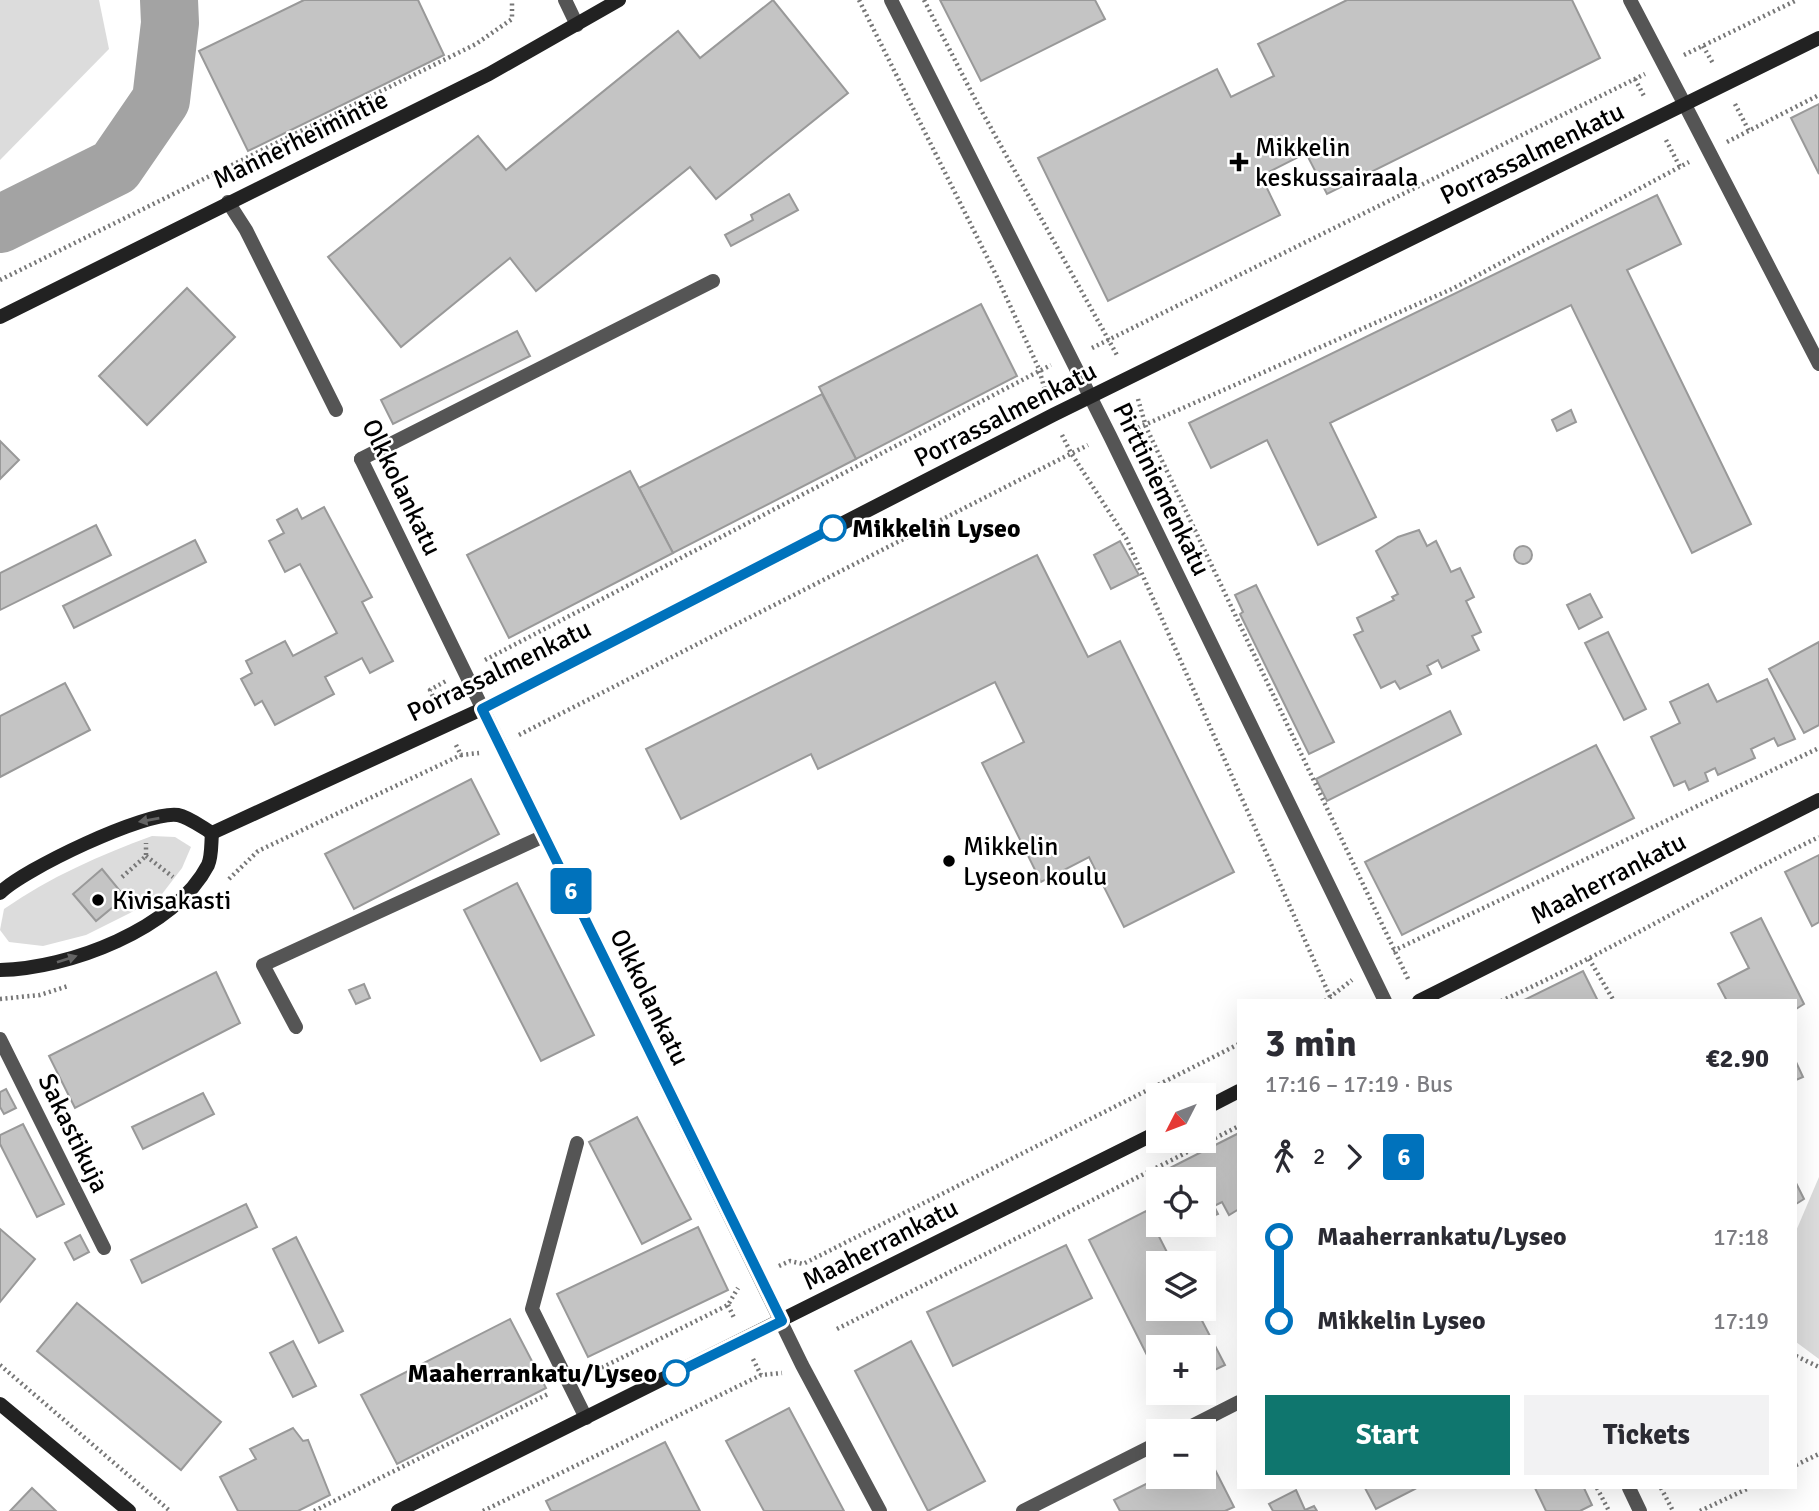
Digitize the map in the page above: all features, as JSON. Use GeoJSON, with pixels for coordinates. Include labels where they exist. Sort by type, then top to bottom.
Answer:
{"type":"FeatureCollection","features":[{"type":"Feature","properties":{"kind":"street"},"geometry":{"type":"LineString","coordinates":[[565,0],[577,25]]}},
{"type":"Feature","properties":{"kind":"street","name":"Mannerheimintie"},"geometry":{"type":"LineString","coordinates":[[0,317],[489,74],[619,0]]}},
{"type":"Feature","properties":{"kind":"street","name":"Pirttiniemenkatu"},"geometry":{"type":"LineString","coordinates":[[891,0],[1110,436],[1384,999]]}},
{"type":"Feature","properties":{"kind":"street"},"geometry":{"type":"LineString","coordinates":[[1630,0],[1819,364]]}},
{"type":"Feature","properties":{"kind":"street","name":"Porrassalmenkatu"},"geometry":{"type":"LineString","coordinates":[[212,833],[482,709],[1053,415],[1819,38]]}},
{"type":"Feature","properties":{"kind":"street","name":"Olkkolankatu"},"geometry":{"type":"LineString","coordinates":[[228,202],[246,230],[336,410]]}},
{"type":"Feature","properties":{"kind":"street","name":"Olkkolankatu"},"geometry":{"type":"LineString","coordinates":[[713,281],[361,459],[802,1365],[880,1511]]}},
{"type":"Feature","properties":{"kind":"street","name":"Maaherrankatu"},"geometry":{"type":"LineString","coordinates":[[1416,996],[1819,800]]}},
{"type":"Feature","properties":{"kind":"street"},"geometry":{"type":"LineString","coordinates":[[0,893],[28,871],[138,822],[179,815],[212,833],[210,863],[189,894],[142,928],[66,961],[22,970],[0,970]]}},
{"type":"Feature","properties":{"kind":"street"},"geometry":{"type":"LineString","coordinates":[[296,1027],[263,965],[544,836]]}},
{"type":"Feature","properties":{"kind":"street","name":"Sakastikuja"},"geometry":{"type":"LineString","coordinates":[[0,1039],[104,1248]]}},
{"type":"Feature","properties":{"kind":"street"},"geometry":{"type":"LineString","coordinates":[[1216,1103],[1237,1092]]}},
{"type":"Feature","properties":{"kind":"street","name":"Maaherrankatu"},"geometry":{"type":"LineString","coordinates":[[398,1511],[1146,1138]]}},
{"type":"Feature","properties":{"kind":"street"},"geometry":{"type":"LineString","coordinates":[[577,1143],[532,1309],[586,1418]]}},
{"type":"Feature","properties":{"kind":"street"},"geometry":{"type":"LineString","coordinates":[[1206,1419],[1237,1403]]}},
{"type":"Feature","properties":{"kind":"street"},"geometry":{"type":"LineString","coordinates":[[0,1404],[129,1511]]}},
{"type":"Feature","properties":{"kind":"street"},"geometry":{"type":"LineString","coordinates":[[1023,1511],[1146,1449]]}},
{"type":"Feature","properties":{"kind":"street"},"geometry":{"type":"LineString","coordinates":[[1629,1489],[1640,1511]]}},
{"type":"Feature","properties":{"kind":"path"},"geometry":{"type":"LineString","coordinates":[[0,280],[476,44],[512,19],[512,0]]}},
{"type":"Feature","properties":{"kind":"path"},"geometry":{"type":"LineString","coordinates":[[859,0],[997,277],[1039,369],[1053,415],[1070,453],[1126,538],[1331,999]]}},
{"type":"Feature","properties":{"kind":"path"},"geometry":{"type":"LineString","coordinates":[[924,0],[976,101],[1108,341],[1132,378],[1146,427],[1416,996]]}},
{"type":"Feature","properties":{"kind":"path"},"geometry":{"type":"LineString","coordinates":[[497,654],[1039,369],[1070,359],[1108,341],[1797,0]]}},
{"type":"Feature","properties":{"kind":"path"},"geometry":{"type":"LineString","coordinates":[[533,729],[1070,453],[1110,436],[1146,427],[1454,288],[1819,94]]}},
{"type":"Feature","properties":{"kind":"path"},"geometry":{"type":"LineString","coordinates":[[1393,951],[1819,748]]}},
{"type":"Feature","properties":{"kind":"path"},"geometry":{"type":"LineString","coordinates":[[226,882],[258,851],[461,755]]}},
{"type":"Feature","properties":{"kind":"path"},"geometry":{"type":"LineString","coordinates":[[1506,999],[1588,959],[1819,837]]}},
{"type":"Feature","properties":{"kind":"path"},"geometry":{"type":"LineString","coordinates":[[146,856],[158,863],[189,894]]}},
{"type":"Feature","properties":{"kind":"path"},"geometry":{"type":"LineString","coordinates":[[1588,959],[1613,999]]}},
{"type":"Feature","properties":{"kind":"path"},"geometry":{"type":"LineString","coordinates":[[0,999],[40,995],[77,983]]}},
{"type":"Feature","properties":{"kind":"path"},"geometry":{"type":"LineString","coordinates":[[314,1511],[728,1305],[739,1286],[790,1261],[803,1264],[1237,1045]]}},
{"type":"Feature","properties":{"kind":"path"},"geometry":{"type":"LineString","coordinates":[[837,1329],[1237,1127]]}},
{"type":"Feature","properties":{"kind":"path"},"geometry":{"type":"LineString","coordinates":[[1797,1356],[1819,1367]]}},
{"type":"Feature","properties":{"kind":"path"},"geometry":{"type":"LineString","coordinates":[[0,1365],[170,1511]]}},
{"type":"Feature","properties":{"kind":"path"},"geometry":{"type":"LineString","coordinates":[[483,1511],[761,1375],[780,1374],[802,1365]]}},
{"type":"Feature","properties":{"kind":"path"},"geometry":{"type":"LineString","coordinates":[[1797,1465],[1819,1454]]}},
{"type":"Feature","properties":{"kind":"path"},"geometry":{"type":"LineString","coordinates":[[1598,1489],[1609,1511]]}},
{"type":"Feature","properties":{"kind":"path"},"geometry":{"type":"LineString","coordinates":[[1662,1489],[1673,1511]]}},
{"type":"Feature","properties":{"kind":"path"},"geometry":{"type":"LineString","coordinates":[[1700,1511],[1747,1489]]}},
{"type":"Feature","properties":{"kind":"shaded area"},"geometry":{"type":"Polygon","coordinates":[[[0,0],[99,0],[109,49],[0,160],[0,0]]]}},
{"type":"Feature","properties":{"kind":"shaded area"},"geometry":{"type":"Polygon","coordinates":[[[152,836],[175,837],[191,847],[182,868],[162,894],[86,935],[43,946],[9,942],[0,930],[4,909],[21,897],[76,868],[152,836]]]}},
{"type":"Feature","properties":{"kind":"shaded area"},"geometry":{"type":"Polygon","coordinates":[[[1819,1177],[1819,1359],[1797,1343],[1797,1229],[1819,1177]]]}},
{"type":"Feature","properties":{"kind":"building"},"geometry":{"type":"Polygon","coordinates":[[[304,0],[418,0],[444,55],[248,151],[199,51],[304,0]]]}},
{"type":"Feature","properties":{"kind":"building"},"geometry":{"type":"Polygon","coordinates":[[[773,0],[848,93],[716,199],[690,167],[536,291],[510,258],[401,347],[328,257],[478,136],[506,170],[678,31],[700,58],[773,0]]]}},
{"type":"Feature","properties":{"kind":"building"},"geometry":{"type":"Polygon","coordinates":[[[940,0],[1095,0],[1105,19],[981,81],[940,0]]]}},
{"type":"Feature","properties":{"kind":"building"},"geometry":{"type":"Polygon","coordinates":[[[1347,0],[1572,0],[1600,58],[1327,194],[1306,153],[1261,176],[1280,215],[1108,301],[1038,158],[1217,69],[1231,97],[1274,76],[1258,44],[1347,0]]]}},
{"type":"Feature","properties":{"kind":"building"},"geometry":{"type":"Polygon","coordinates":[[[1819,104],[1819,174],[1791,118],[1819,104]]]}},
{"type":"Feature","properties":{"kind":"building"},"geometry":{"type":"Polygon","coordinates":[[[789,194],[798,210],[731,246],[725,235],[753,220],[751,215],[789,194]]]}},
{"type":"Feature","properties":{"kind":"building"},"geometry":{"type":"Polygon","coordinates":[[[1657,195],[1681,244],[1627,270],[1751,524],[1692,553],[1571,305],[1330,423],[1376,517],[1318,545],[1267,440],[1211,468],[1189,423],[1657,195]]]}},
{"type":"Feature","properties":{"kind":"building"},"geometry":{"type":"Polygon","coordinates":[[[187,288],[235,337],[147,425],[99,376],[187,288]]]}},
{"type":"Feature","properties":{"kind":"building"},"geometry":{"type":"Polygon","coordinates":[[[981,304],[1017,376],[856,459],[819,387],[981,304]]]}},
{"type":"Feature","properties":{"kind":"building"},"geometry":{"type":"Polygon","coordinates":[[[517,331],[530,356],[393,424],[381,400],[517,331]]]}},
{"type":"Feature","properties":{"kind":"building"},"geometry":{"type":"Polygon","coordinates":[[[822,394],[856,459],[673,553],[639,488],[822,394]]]}},
{"type":"Feature","properties":{"kind":"building"},"geometry":{"type":"Polygon","coordinates":[[[1571,410],[1576,422],[1557,431],[1552,420],[1571,410]]]}},
{"type":"Feature","properties":{"kind":"building"},"geometry":{"type":"Polygon","coordinates":[[[0,441],[19,460],[0,479],[0,441]]]}},
{"type":"Feature","properties":{"kind":"building"},"geometry":{"type":"Polygon","coordinates":[[[630,471],[673,553],[509,638],[467,555],[630,471]]]}},
{"type":"Feature","properties":{"kind":"building"},"geometry":{"type":"Polygon","coordinates":[[[324,507],[372,597],[362,602],[393,661],[370,673],[362,658],[325,677],[334,694],[275,725],[262,701],[255,705],[241,679],[252,673],[246,661],[285,641],[293,656],[337,633],[300,564],[285,572],[269,541],[284,533],[277,520],[297,509],[302,519],[324,507]]]}},
{"type":"Feature","properties":{"kind":"building"},"geometry":{"type":"Polygon","coordinates":[[[96,525],[111,555],[0,610],[0,573],[96,525]]]}},
{"type":"Feature","properties":{"kind":"building"},"geometry":{"type":"Polygon","coordinates":[[[1419,530],[1427,546],[1436,541],[1451,572],[1460,568],[1474,597],[1466,601],[1481,632],[1472,636],[1479,650],[1442,668],[1438,660],[1427,666],[1431,674],[1400,689],[1395,681],[1381,688],[1354,635],[1363,631],[1357,618],[1394,600],[1392,597],[1398,594],[1376,551],[1398,537],[1419,530]]]}},
{"type":"Feature","properties":{"kind":"building"},"geometry":{"type":"Polygon","coordinates":[[[195,540],[206,562],[74,628],[63,606],[195,540]]]}},
{"type":"Feature","properties":{"kind":"building"},"geometry":{"type":"Polygon","coordinates":[[[1120,541],[1139,575],[1111,589],[1094,555],[1120,541]]]}},
{"type":"Feature","properties":{"kind":"building"},"geometry":{"type":"Polygon","coordinates":[[[1519,546],[1527,546],[1532,555],[1530,562],[1519,564],[1514,559],[1514,551],[1519,546]]]}},
{"type":"Feature","properties":{"kind":"building"},"geometry":{"type":"Polygon","coordinates":[[[1037,555],[1088,657],[1120,641],[1234,872],[1124,927],[1089,857],[1041,882],[982,763],[1024,742],[995,682],[818,769],[811,754],[681,819],[646,749],[1037,555]]]}},
{"type":"Feature","properties":{"kind":"building"},"geometry":{"type":"Polygon","coordinates":[[[1256,585],[1334,742],[1309,754],[1240,614],[1243,612],[1235,595],[1256,585]]]}},
{"type":"Feature","properties":{"kind":"building"},"geometry":{"type":"Polygon","coordinates":[[[1590,594],[1602,617],[1579,629],[1567,605],[1590,594]]]}},
{"type":"Feature","properties":{"kind":"building"},"geometry":{"type":"Polygon","coordinates":[[[1608,632],[1646,709],[1624,720],[1585,643],[1608,632]]]}},
{"type":"Feature","properties":{"kind":"building"},"geometry":{"type":"Polygon","coordinates":[[[1819,642],[1819,725],[1804,733],[1769,669],[1819,642]]]}},
{"type":"Feature","properties":{"kind":"building"},"geometry":{"type":"Polygon","coordinates":[[[1767,679],[1795,739],[1778,746],[1774,738],[1751,749],[1755,758],[1718,775],[1715,768],[1705,773],[1708,781],[1689,790],[1685,781],[1674,786],[1651,737],[1680,723],[1670,702],[1708,684],[1717,702],[1767,679]]]}},
{"type":"Feature","properties":{"kind":"building"},"geometry":{"type":"Polygon","coordinates":[[[65,683],[90,730],[0,777],[0,716],[65,683]]]}},
{"type":"Feature","properties":{"kind":"building"},"geometry":{"type":"Polygon","coordinates":[[[1450,711],[1461,734],[1327,801],[1316,779],[1450,711]]]}},
{"type":"Feature","properties":{"kind":"building"},"geometry":{"type":"Polygon","coordinates":[[[1596,745],[1634,818],[1402,935],[1365,862],[1596,745]]]}},
{"type":"Feature","properties":{"kind":"building"},"geometry":{"type":"Polygon","coordinates":[[[471,779],[499,834],[354,909],[325,854],[471,779]]]}},
{"type":"Feature","properties":{"kind":"building"},"geometry":{"type":"Polygon","coordinates":[[[1819,855],[1819,922],[1812,926],[1785,872],[1819,855]]]}},
{"type":"Feature","properties":{"kind":"building"},"geometry":{"type":"Polygon","coordinates":[[[102,869],[125,897],[96,921],[73,894],[102,869]]]}},
{"type":"Feature","properties":{"kind":"building"},"geometry":{"type":"Polygon","coordinates":[[[517,883],[594,1035],[541,1061],[464,910],[517,883]]]}},
{"type":"Feature","properties":{"kind":"building"},"geometry":{"type":"Polygon","coordinates":[[[1761,918],[1804,1004],[1797,1008],[1797,999],[1726,999],[1718,984],[1749,968],[1731,933],[1761,918]]]}},
{"type":"Feature","properties":{"kind":"building"},"geometry":{"type":"Polygon","coordinates":[[[1583,971],[1597,999],[1526,999],[1583,971]]]}},
{"type":"Feature","properties":{"kind":"building"},"geometry":{"type":"Polygon","coordinates":[[[216,972],[240,1023],[75,1108],[49,1056],[216,972]]]}},
{"type":"Feature","properties":{"kind":"building"},"geometry":{"type":"Polygon","coordinates":[[[364,984],[370,998],[356,1004],[349,990],[364,984]]]}},
{"type":"Feature","properties":{"kind":"building"},"geometry":{"type":"Polygon","coordinates":[[[1797,1064],[1803,1077],[1797,1080],[1797,1064]]]}},
{"type":"Feature","properties":{"kind":"building"},"geometry":{"type":"Polygon","coordinates":[[[6,1089],[16,1108],[4,1114],[0,1107],[0,1092],[6,1089]]]}},
{"type":"Feature","properties":{"kind":"building"},"geometry":{"type":"Polygon","coordinates":[[[203,1093],[214,1114],[143,1149],[132,1127],[203,1093]]]}},
{"type":"Feature","properties":{"kind":"building"},"geometry":{"type":"Polygon","coordinates":[[[637,1117],[691,1219],[642,1244],[589,1142],[637,1117]]]}},
{"type":"Feature","properties":{"kind":"building"},"geometry":{"type":"Polygon","coordinates":[[[23,1124],[64,1204],[37,1217],[0,1144],[0,1135],[23,1124]]]}},
{"type":"Feature","properties":{"kind":"building"},"geometry":{"type":"Polygon","coordinates":[[[1237,1134],[1237,1210],[1229,1215],[1222,1202],[1216,1205],[1216,1167],[1172,1167],[1199,1153],[1216,1153],[1216,1145],[1237,1134]]]}},
{"type":"Feature","properties":{"kind":"building"},"geometry":{"type":"Polygon","coordinates":[[[1797,1185],[1804,1199],[1797,1203],[1797,1185]]]}},
{"type":"Feature","properties":{"kind":"building"},"geometry":{"type":"Polygon","coordinates":[[[246,1204],[257,1227],[142,1283],[131,1260],[246,1204]]]}},
{"type":"Feature","properties":{"kind":"building"},"geometry":{"type":"Polygon","coordinates":[[[1146,1211],[1146,1237],[1159,1237],[1166,1251],[1146,1251],[1146,1321],[1202,1321],[1209,1335],[1146,1335],[1146,1353],[1089,1240],[1146,1211]]]}},
{"type":"Feature","properties":{"kind":"building"},"geometry":{"type":"Polygon","coordinates":[[[698,1227],[728,1290],[588,1357],[557,1294],[698,1227]]]}},
{"type":"Feature","properties":{"kind":"building"},"geometry":{"type":"Polygon","coordinates":[[[0,1229],[35,1259],[0,1302],[0,1229]]]}},
{"type":"Feature","properties":{"kind":"building"},"geometry":{"type":"Polygon","coordinates":[[[80,1235],[89,1252],[74,1260],[65,1243],[80,1235]]]}},
{"type":"Feature","properties":{"kind":"building"},"geometry":{"type":"Polygon","coordinates":[[[296,1237],[343,1331],[319,1343],[273,1249],[296,1237]]]}},
{"type":"Feature","properties":{"kind":"building"},"geometry":{"type":"Polygon","coordinates":[[[1066,1245],[1092,1298],[953,1366],[927,1312],[1066,1245]]]}},
{"type":"Feature","properties":{"kind":"building"},"geometry":{"type":"Polygon","coordinates":[[[77,1303],[221,1422],[181,1470],[37,1351],[77,1303]]]}},
{"type":"Feature","properties":{"kind":"building"},"geometry":{"type":"Polygon","coordinates":[[[510,1319],[546,1388],[397,1464],[361,1395],[510,1319]]]}},
{"type":"Feature","properties":{"kind":"building"},"geometry":{"type":"Polygon","coordinates":[[[293,1341],[316,1386],[293,1397],[270,1353],[293,1341]]]}},
{"type":"Feature","properties":{"kind":"building"},"geometry":{"type":"Polygon","coordinates":[[[911,1341],[985,1481],[928,1511],[855,1371],[911,1341]]]}},
{"type":"Feature","properties":{"kind":"building"},"geometry":{"type":"Polygon","coordinates":[[[1216,1348],[1225,1365],[1216,1369],[1216,1348]]]}},
{"type":"Feature","properties":{"kind":"building"},"geometry":{"type":"Polygon","coordinates":[[[789,1408],[844,1511],[764,1511],[726,1441],[789,1408]]]}},
{"type":"Feature","properties":{"kind":"building"},"geometry":{"type":"Polygon","coordinates":[[[293,1428],[303,1441],[308,1440],[330,1495],[298,1511],[238,1511],[220,1477],[256,1459],[250,1449],[293,1428]]]}},
{"type":"Feature","properties":{"kind":"building"},"geometry":{"type":"Polygon","coordinates":[[[665,1442],[700,1511],[551,1511],[546,1501],[665,1442]]]}},
{"type":"Feature","properties":{"kind":"building"},"geometry":{"type":"Polygon","coordinates":[[[1216,1472],[1234,1507],[1225,1511],[1120,1511],[1114,1500],[1146,1484],[1146,1489],[1216,1489],[1216,1472]]]}},
{"type":"Feature","properties":{"kind":"building"},"geometry":{"type":"Polygon","coordinates":[[[32,1488],[56,1511],[10,1511],[32,1488]]]}},
{"type":"Feature","properties":{"kind":"building"},"geometry":{"type":"Polygon","coordinates":[[[1366,1489],[1415,1489],[1376,1509],[1366,1489]]]}},
{"type":"Feature","properties":{"kind":"building"},"geometry":{"type":"Polygon","coordinates":[[[1535,1489],[1584,1489],[1592,1505],[1580,1511],[1546,1511],[1535,1489]]]}},
{"type":"Feature","properties":{"kind":"building"},"geometry":{"type":"Polygon","coordinates":[[[1296,1490],[1305,1510],[1314,1506],[1317,1511],[1273,1511],[1269,1504],[1296,1490]]]}},
{"type":"Feature","properties":{"kind":"waterway"},"geometry":{"type":"LineString","coordinates":[[0,224],[115,167],[161,100],[170,23],[169,0]]}},
{"type":"Feature","properties":{"kind":"bus line","name":"6"},"geometry":{"type":"LineString","coordinates":[[676,1373],[782,1321],[482,709],[833,528]]}},
{"type":"Feature","properties":{"kind":"place","name":"Mikkelin keskussairaala"},"geometry":{"type":"Point","coordinates":[1239,162]}},
{"type":"Feature","properties":{"kind":"place","name":"Mikkelin Lyseo"},"geometry":{"type":"Point","coordinates":[833,528]}},
{"type":"Feature","properties":{"kind":"place","name":"Mikkelin Lyseon koulu"},"geometry":{"type":"Point","coordinates":[949,861]}},
{"type":"Feature","properties":{"kind":"place","name":"Kivisakasti"},"geometry":{"type":"Point","coordinates":[98,900]}},
{"type":"Feature","properties":{"kind":"place","name":"Maaherrankatu/Lyseo"},"geometry":{"type":"Point","coordinates":[676,1373]}}]}
